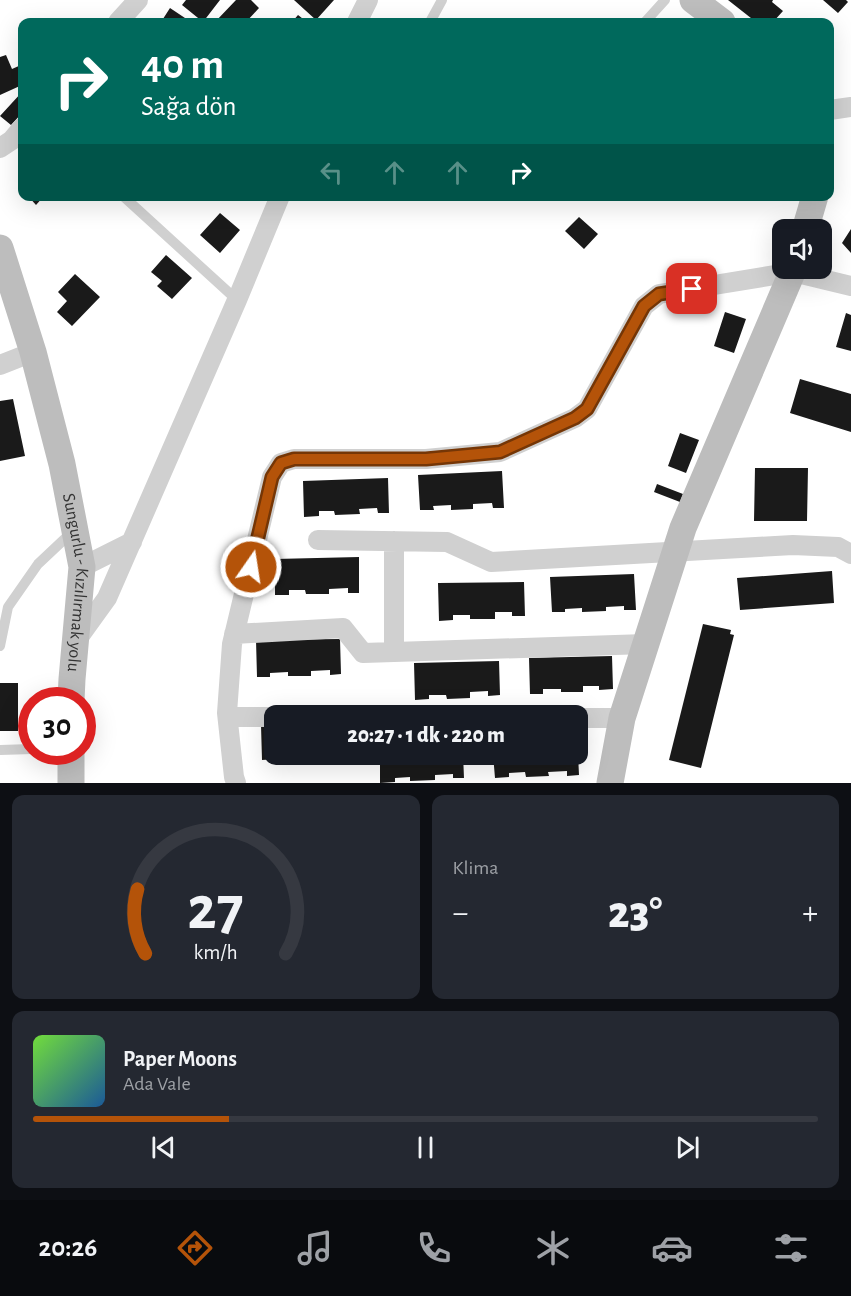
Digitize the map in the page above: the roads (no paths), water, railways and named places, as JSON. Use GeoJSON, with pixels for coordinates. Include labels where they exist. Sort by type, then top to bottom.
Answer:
{"type":"FeatureCollection","features":[{"type":"Feature","properties":{"kind":"street"},"geometry":{"type":"LineString","coordinates":[[359,18],[368,0]]}},
{"type":"Feature","properties":{"kind":"street"},"geometry":{"type":"LineString","coordinates":[[693,0],[717,18]]}},
{"type":"Feature","properties":{"kind":"street"},"geometry":{"type":"LineString","coordinates":[[834,109],[851,107]]}},
{"type":"Feature","properties":{"kind":"street"},"geometry":{"type":"LineString","coordinates":[[0,148],[18,133]]}},
{"type":"Feature","properties":{"kind":"street"},"geometry":{"type":"LineString","coordinates":[[75,644],[107,598],[278,201]]}},
{"type":"Feature","properties":{"kind":"street"},"geometry":{"type":"LineString","coordinates":[[808,219],[814,201]]}},
{"type":"Feature","properties":{"kind":"street","name":"Sungurlu - Kızılırmak yolu"},"geometry":{"type":"LineString","coordinates":[[0,248],[33,352],[62,464],[82,567],[72,687]]}},
{"type":"Feature","properties":{"kind":"street"},"geometry":{"type":"LineString","coordinates":[[236,783],[228,717],[232,644],[272,477],[281,463],[294,459],[426,459],[500,452],[575,418],[587,409],[644,306],[659,294],[772,274]]}},
{"type":"Feature","properties":{"kind":"street"},"geometry":{"type":"LineString","coordinates":[[610,783],[622,718],[683,528],[789,279]]}},
{"type":"Feature","properties":{"kind":"street"},"geometry":{"type":"LineString","coordinates":[[826,279],[851,286]]}},
{"type":"Feature","properties":{"kind":"street"},"geometry":{"type":"LineString","coordinates":[[0,365],[33,352]]}},
{"type":"Feature","properties":{"kind":"street"},"geometry":{"type":"LineString","coordinates":[[318,540],[447,542],[491,562],[793,545],[838,548],[851,554]]}},
{"type":"Feature","properties":{"kind":"street"},"geometry":{"type":"LineString","coordinates":[[394,541],[394,652]]}},
{"type":"Feature","properties":{"kind":"street"},"geometry":{"type":"LineString","coordinates":[[82,567],[132,542]]}},
{"type":"Feature","properties":{"kind":"street"},"geometry":{"type":"LineString","coordinates":[[234,634],[343,628],[363,653],[646,644]]}},
{"type":"Feature","properties":{"kind":"street"},"geometry":{"type":"LineString","coordinates":[[228,717],[264,717]]}},
{"type":"Feature","properties":{"kind":"street"},"geometry":{"type":"LineString","coordinates":[[588,718],[622,718]]}},
{"type":"Feature","properties":{"kind":"street"},"geometry":{"type":"LineString","coordinates":[[71,765],[71,783]]}},
{"type":"Feature","properties":{"kind":"lane"},"geometry":{"type":"LineString","coordinates":[[432,18],[442,0]]}},
{"type":"Feature","properties":{"kind":"lane"},"geometry":{"type":"LineString","coordinates":[[649,18],[665,0]]}},
{"type":"Feature","properties":{"kind":"lane"},"geometry":{"type":"LineString","coordinates":[[128,201],[237,300]]}},
{"type":"Feature","properties":{"kind":"lane"},"geometry":{"type":"LineString","coordinates":[[0,646],[8,607],[38,564],[75,530]]}},
{"type":"Feature","properties":{"kind":"lane"},"geometry":{"type":"LineString","coordinates":[[0,750],[18,749]]}}]}
